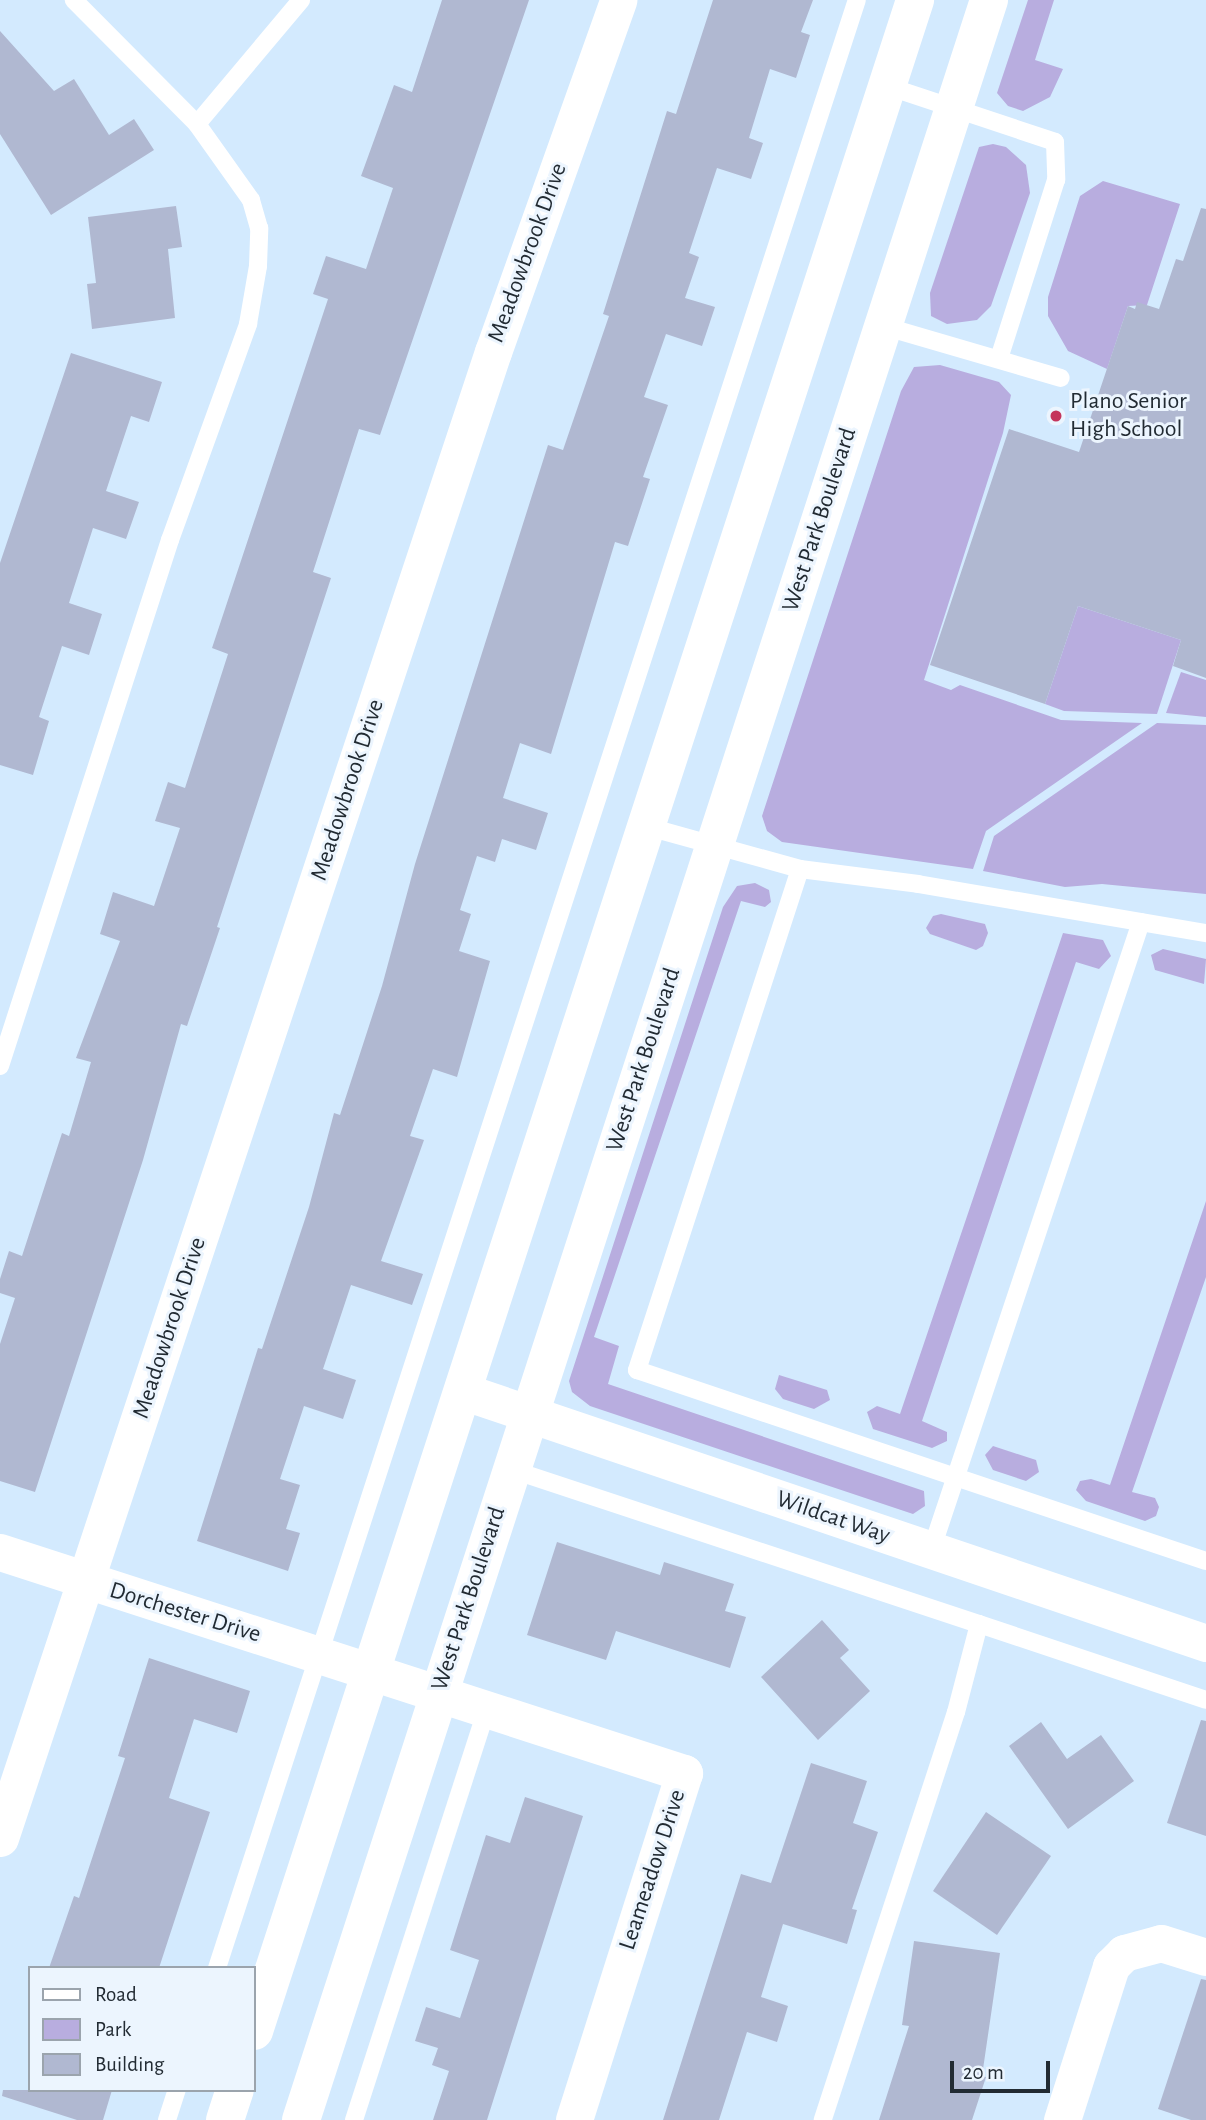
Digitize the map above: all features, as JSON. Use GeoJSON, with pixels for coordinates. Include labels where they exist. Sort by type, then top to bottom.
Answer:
{"type":"FeatureCollection","features":[{"type":"Feature","properties":{"kind":"main road"},"geometry":{"type":"LineString","coordinates":[[256,2025],[915,0]]}},
{"type":"Feature","properties":{"kind":"main road","name":"West Park Boulevard"},"geometry":{"type":"LineString","coordinates":[[301,2120],[528,1413],[989,0]]}},
{"type":"Feature","properties":{"kind":"main road"},"geometry":{"type":"LineString","coordinates":[[225,2120],[234,2092]]}},
{"type":"Feature","properties":{"kind":"street","name":"Meadowbrook Drive"},"geometry":{"type":"LineString","coordinates":[[0,1838],[493,352],[618,0]]}},
{"type":"Feature","properties":{"kind":"street","name":"Wildcat Way"},"geometry":{"type":"LineString","coordinates":[[462,1391],[1206,1643]]}},
{"type":"Feature","properties":{"kind":"street","name":"Dorchester Drive"},"geometry":{"type":"LineString","coordinates":[[0,1552],[85,1583],[371,1670]]}},
{"type":"Feature","properties":{"kind":"street","name":"Leameadow Drive"},"geometry":{"type":"LineString","coordinates":[[371,1670],[684,1773],[574,2120]]}},
{"type":"Feature","properties":{"kind":"street"},"geometry":{"type":"LineString","coordinates":[[1062,2120],[1111,1966],[1124,1953],[1151,1944],[1206,1957]]}},
{"type":"Feature","properties":{"kind":"lane"},"geometry":{"type":"LineString","coordinates":[[0,1066],[170,540],[248,324],[259,229],[251,200],[197,124],[74,0]]}},
{"type":"Feature","properties":{"kind":"lane"},"geometry":{"type":"LineString","coordinates":[[197,124],[301,0]]}},
{"type":"Feature","properties":{"kind":"lane"},"geometry":{"type":"LineString","coordinates":[[218,1966],[857,0]]}},
{"type":"Feature","properties":{"kind":"lane"},"geometry":{"type":"LineString","coordinates":[[887,86],[1055,142],[1056,180],[999,359]]}},
{"type":"Feature","properties":{"kind":"lane"},"geometry":{"type":"LineString","coordinates":[[883,326],[1061,378]]}},
{"type":"Feature","properties":{"kind":"lane"},"geometry":{"type":"LineString","coordinates":[[645,826],[713,848],[800,869],[1206,933]]}},
{"type":"Feature","properties":{"kind":"lane"},"geometry":{"type":"LineString","coordinates":[[800,869],[637,1370],[1206,1561]]}},
{"type":"Feature","properties":{"kind":"lane"},"geometry":{"type":"LineString","coordinates":[[931,1551],[1140,922]]}},
{"type":"Feature","properties":{"kind":"lane"},"geometry":{"type":"LineString","coordinates":[[510,1469],[1206,1700]]}},
{"type":"Feature","properties":{"kind":"lane"},"geometry":{"type":"LineString","coordinates":[[823,2120],[956,1712],[979,1624]]}},
{"type":"Feature","properties":{"kind":"lane"},"geometry":{"type":"LineString","coordinates":[[354,2120],[487,1709]]}},
{"type":"Feature","properties":{"kind":"lane"},"geometry":{"type":"LineString","coordinates":[[167,2120],[176,2092]]}},
{"type":"Feature","properties":{"kind":"green space"},"geometry":{"type":"Polygon","coordinates":[[[1028,0],[1054,0],[1035,60],[1063,69],[1050,97],[1023,111],[1008,106],[997,93],[1028,0]]]}},
{"type":"Feature","properties":{"kind":"green space"},"geometry":{"type":"Polygon","coordinates":[[[993,144],[1006,147],[1026,165],[1030,193],[991,306],[977,320],[947,324],[931,316],[930,293],[979,147],[993,144]]]}},
{"type":"Feature","properties":{"kind":"green space"},"geometry":{"type":"Polygon","coordinates":[[[1103,181],[1180,204],[1147,305],[1128,306],[1107,369],[1068,351],[1048,316],[1048,297],[1080,196],[1103,181]]]}},
{"type":"Feature","properties":{"kind":"green space"},"geometry":{"type":"Polygon","coordinates":[[[940,365],[999,382],[1011,395],[1003,433],[924,680],[951,690],[960,685],[1061,720],[1142,723],[986,831],[973,869],[782,842],[767,831],[762,816],[901,391],[914,367],[940,365]]]}},
{"type":"Feature","properties":{"kind":"green space"},"geometry":{"type":"Polygon","coordinates":[[[1078,606],[1181,640],[1157,714],[1064,711],[1045,704],[1078,606]]]}},
{"type":"Feature","properties":{"kind":"green space"},"geometry":{"type":"Polygon","coordinates":[[[1181,672],[1206,680],[1206,717],[1166,713],[1181,672]]]}},
{"type":"Feature","properties":{"kind":"green space"},"geometry":{"type":"Polygon","coordinates":[[[1157,723],[1206,725],[1206,894],[1102,884],[1065,887],[983,871],[994,836],[1157,723]]]}},
{"type":"Feature","properties":{"kind":"green space"},"geometry":{"type":"Polygon","coordinates":[[[755,883],[769,890],[771,902],[765,907],[741,901],[594,1337],[619,1346],[608,1384],[924,1491],[925,1506],[913,1514],[590,1406],[572,1392],[569,1381],[723,907],[737,886],[755,883]]]}},
{"type":"Feature","properties":{"kind":"green space"},"geometry":{"type":"Polygon","coordinates":[[[941,914],[985,924],[988,933],[983,946],[976,950],[930,934],[926,928],[933,916],[941,914]]]}},
{"type":"Feature","properties":{"kind":"green space"},"geometry":{"type":"Polygon","coordinates":[[[1063,933],[1103,940],[1111,956],[1099,969],[1076,962],[922,1421],[947,1432],[947,1441],[932,1448],[873,1429],[867,1412],[877,1406],[900,1414],[1063,933]]]}},
{"type":"Feature","properties":{"kind":"green space"},"geometry":{"type":"Polygon","coordinates":[[[1163,949],[1206,959],[1204,984],[1155,970],[1151,955],[1163,949]]]}},
{"type":"Feature","properties":{"kind":"green space"},"geometry":{"type":"Polygon","coordinates":[[[1206,1201],[1206,1277],[1132,1492],[1155,1498],[1159,1507],[1156,1516],[1145,1521],[1086,1501],[1076,1490],[1080,1481],[1091,1479],[1110,1485],[1206,1201]]]}},
{"type":"Feature","properties":{"kind":"green space"},"geometry":{"type":"Polygon","coordinates":[[[779,1375],[827,1390],[830,1400],[814,1409],[783,1399],[775,1389],[779,1375]]]}},
{"type":"Feature","properties":{"kind":"green space"},"geometry":{"type":"Polygon","coordinates":[[[993,1446],[1036,1460],[1039,1472],[1026,1481],[993,1470],[985,1455],[993,1446]]]}},
{"type":"Feature","properties":{"kind":"building"},"geometry":{"type":"Polygon","coordinates":[[[442,0],[529,0],[380,435],[359,429],[313,572],[331,578],[217,927],[220,928],[187,1026],[181,1024],[143,1160],[35,1492],[0,1481],[0,1344],[15,1298],[0,1293],[0,1279],[9,1251],[22,1256],[62,1133],[69,1136],[91,1062],[76,1058],[120,941],[100,934],[113,892],[154,906],[180,828],[155,821],[168,782],[185,788],[228,654],[212,648],[328,299],[313,294],[326,256],[366,269],[393,188],[361,176],[394,85],[412,92],[442,0]]]}},
{"type":"Feature","properties":{"kind":"building"},"geometry":{"type":"Polygon","coordinates":[[[713,0],[813,0],[801,32],[810,35],[796,78],[770,69],[749,138],[763,143],[751,179],[717,168],[689,253],[699,257],[685,298],[715,307],[702,346],[666,334],[644,397],[668,405],[643,477],[650,479],[628,546],[615,542],[551,754],[520,743],[503,798],[548,813],[536,850],[502,839],[495,862],[477,856],[460,910],[471,914],[459,951],[490,961],[457,1077],[433,1069],[410,1136],[424,1140],[381,1261],[423,1274],[412,1305],[351,1285],[323,1369],[356,1380],[343,1419],[304,1406],[280,1479],[300,1485],[286,1529],[300,1533],[288,1571],[197,1541],[258,1348],[262,1349],[309,1207],[334,1113],[340,1115],[382,986],[415,864],[548,445],[563,450],[609,316],[603,314],[667,111],[676,114],[713,0]]]}},
{"type":"Feature","properties":{"kind":"building"},"geometry":{"type":"Polygon","coordinates":[[[0,31],[54,91],[74,79],[109,135],[134,119],[154,150],[51,215],[0,134],[0,31]]]}},
{"type":"Feature","properties":{"kind":"building"},"geometry":{"type":"Polygon","coordinates":[[[176,206],[182,247],[168,249],[175,318],[92,329],[87,284],[96,283],[88,217],[176,206]]]}},
{"type":"Feature","properties":{"kind":"building"},"geometry":{"type":"Polygon","coordinates":[[[1201,208],[1206,209],[1206,678],[1173,666],[1181,640],[1078,606],[1045,704],[930,665],[1009,429],[1079,452],[1128,306],[1135,309],[1137,302],[1159,309],[1176,259],[1183,261],[1201,208]]]}},
{"type":"Feature","properties":{"kind":"building"},"geometry":{"type":"Polygon","coordinates":[[[71,353],[162,382],[149,422],[131,416],[106,491],[139,502],[126,539],[93,528],[69,603],[102,614],[89,655],[62,646],[39,717],[49,721],[33,775],[0,765],[0,563],[71,353]]]}},
{"type":"Feature","properties":{"kind":"building"},"geometry":{"type":"Polygon","coordinates":[[[557,1542],[660,1575],[664,1562],[734,1584],[725,1611],[746,1617],[730,1668],[616,1631],[606,1660],[527,1635],[557,1542]]]}},
{"type":"Feature","properties":{"kind":"building"},"geometry":{"type":"Polygon","coordinates":[[[822,1620],[849,1650],[840,1658],[870,1691],[818,1740],[761,1677],[822,1620]]]}},
{"type":"Feature","properties":{"kind":"building"},"geometry":{"type":"Polygon","coordinates":[[[149,1658],[250,1691],[237,1733],[194,1719],[169,1798],[210,1812],[160,1966],[50,1966],[74,1896],[79,1898],[125,1758],[118,1756],[149,1658]]]}},
{"type":"Feature","properties":{"kind":"building"},"geometry":{"type":"Polygon","coordinates":[[[1201,1720],[1206,1721],[1206,1836],[1167,1823],[1201,1720]]]}},
{"type":"Feature","properties":{"kind":"building"},"geometry":{"type":"Polygon","coordinates":[[[1041,1722],[1067,1759],[1101,1735],[1134,1781],[1068,1829],[1009,1746],[1041,1722]]]}},
{"type":"Feature","properties":{"kind":"building"},"geometry":{"type":"Polygon","coordinates":[[[811,1763],[867,1781],[853,1823],[878,1832],[852,1909],[857,1910],[847,1944],[783,1924],[761,1997],[788,2006],[777,2042],[747,2032],[719,2120],[663,2120],[741,1874],[771,1883],[811,1763]]]}},
{"type":"Feature","properties":{"kind":"building"},"geometry":{"type":"Polygon","coordinates":[[[525,1797],[583,1816],[487,2120],[433,2120],[449,2071],[432,2065],[438,2048],[415,2041],[426,2007],[460,2018],[479,1960],[450,1950],[486,1835],[510,1843],[525,1797]]]}},
{"type":"Feature","properties":{"kind":"building"},"geometry":{"type":"Polygon","coordinates":[[[986,1812],[1051,1856],[997,1935],[933,1891],[986,1812]]]}},
{"type":"Feature","properties":{"kind":"building"},"geometry":{"type":"Polygon","coordinates":[[[914,1941],[1000,1953],[982,2076],[986,2077],[972,2120],[879,2120],[909,2026],[902,2025],[914,1941]]]}},
{"type":"Feature","properties":{"kind":"building"},"geometry":{"type":"Polygon","coordinates":[[[1201,1979],[1206,1980],[1206,2120],[1191,2120],[1158,2109],[1201,1979]]]}},
{"type":"Feature","properties":{"kind":"building"},"geometry":{"type":"Polygon","coordinates":[[[3,2090],[111,2092],[103,2120],[77,2120],[2,2096],[3,2090]]]}},
{"type":"Feature","properties":{"kind":"place","name":"Plano Senior High School"},"geometry":{"type":"Point","coordinates":[1056,416]}}]}
